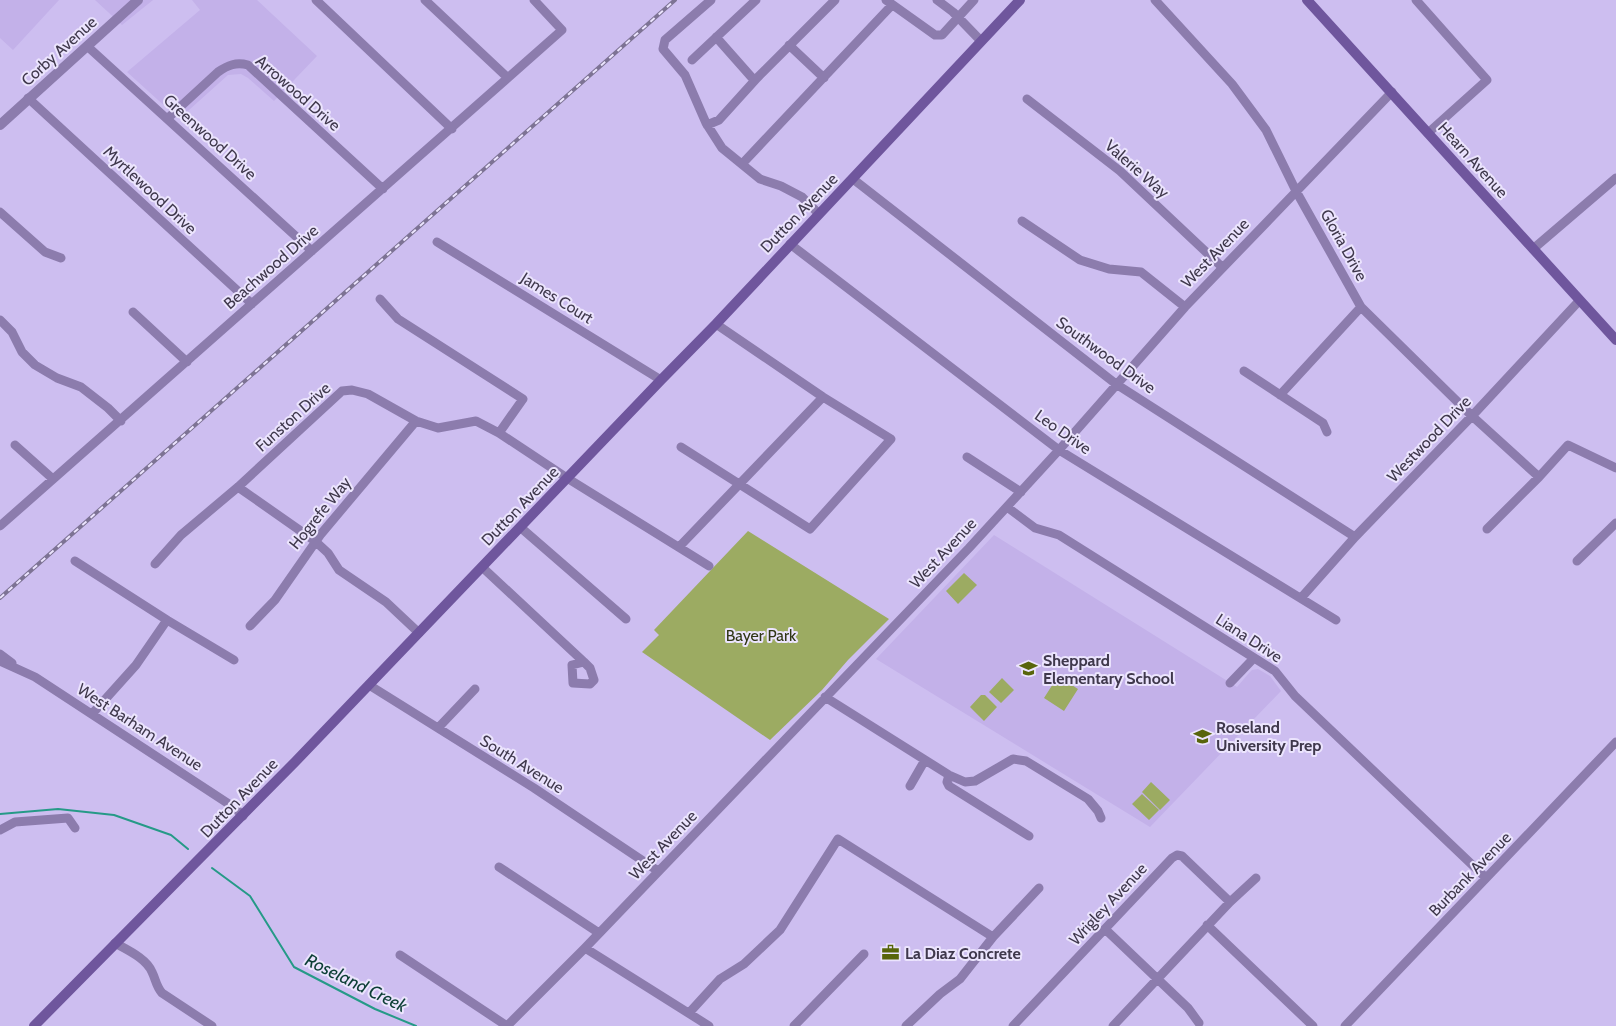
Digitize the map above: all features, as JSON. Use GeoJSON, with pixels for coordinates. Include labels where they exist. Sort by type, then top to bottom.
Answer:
{"type":"FeatureCollection","features":[{"type":"Feature","properties":{"kind":"main road","name":"Dutton Avenue"},"geometry":{"type":"LineString","coordinates":[[34,1026],[370,685],[716,324],[1020,0]]}},
{"type":"Feature","properties":{"kind":"main road","name":"Hearn Avenue"},"geometry":{"type":"LineString","coordinates":[[1307,0],[1616,340]]}},
{"type":"Feature","properties":{"kind":"street","name":"Corby Avenue"},"geometry":{"type":"LineString","coordinates":[[0,125],[138,0]]}},
{"type":"Feature","properties":{"kind":"street"},"geometry":{"type":"LineString","coordinates":[[316,0],[452,129]]}},
{"type":"Feature","properties":{"kind":"street"},"geometry":{"type":"LineString","coordinates":[[425,0],[508,78]]}},
{"type":"Feature","properties":{"kind":"street","name":"Beachwood Drive"},"geometry":{"type":"LineString","coordinates":[[0,526],[562,30],[534,0]]}},
{"type":"Feature","properties":{"kind":"street"},"geometry":{"type":"LineString","coordinates":[[711,0],[665,40],[664,49],[686,75],[708,125],[722,148],[760,179],[781,186],[802,197],[819,214]]}},
{"type":"Feature","properties":{"kind":"street"},"geometry":{"type":"LineString","coordinates":[[708,125],[719,120],[754,80],[835,0]]}},
{"type":"Feature","properties":{"kind":"street"},"geometry":{"type":"LineString","coordinates":[[937,0],[982,42]]}},
{"type":"Feature","properties":{"kind":"street"},"geometry":{"type":"LineString","coordinates":[[742,164],[824,78],[889,3],[935,36],[942,35],[974,0]]}},
{"type":"Feature","properties":{"kind":"street","name":"Gloria Drive"},"geometry":{"type":"LineString","coordinates":[[1155,0],[1232,84],[1266,130],[1296,191],[1361,306],[1472,416],[1539,477]]}},
{"type":"Feature","properties":{"kind":"street"},"geometry":{"type":"LineString","coordinates":[[1416,0],[1487,80],[1428,133]]}},
{"type":"Feature","properties":{"kind":"street"},"geometry":{"type":"LineString","coordinates":[[692,60],[755,1]]}},
{"type":"Feature","properties":{"kind":"street"},"geometry":{"type":"LineString","coordinates":[[716,37],[754,80]]}},
{"type":"Feature","properties":{"kind":"street"},"geometry":{"type":"LineString","coordinates":[[789,45],[824,78]]}},
{"type":"Feature","properties":{"kind":"street","name":"Greenwood Drive"},"geometry":{"type":"LineString","coordinates":[[87,46],[312,251]]}},
{"type":"Feature","properties":{"kind":"street","name":"Arrowood Drive"},"geometry":{"type":"LineString","coordinates":[[167,118],[226,66],[237,63],[248,65],[383,188]]}},
{"type":"Feature","properties":{"kind":"street","name":"West Avenue"},"geometry":{"type":"LineString","coordinates":[[507,1026],[585,948],[1007,507],[1222,267],[1392,92]]}},
{"type":"Feature","properties":{"kind":"street","name":"Myrtlewood Drive"},"geometry":{"type":"LineString","coordinates":[[28,98],[252,304]]}},
{"type":"Feature","properties":{"kind":"street","name":"Valerie Way"},"geometry":{"type":"LineString","coordinates":[[1026,99],[1120,171],[1222,267]]}},
{"type":"Feature","properties":{"kind":"street"},"geometry":{"type":"LineString","coordinates":[[1533,249],[1616,178]]}},
{"type":"Feature","properties":{"kind":"street","name":"Southwood Drive"},"geometry":{"type":"LineString","coordinates":[[853,179],[1116,384],[1355,537]]}},
{"type":"Feature","properties":{"kind":"street"},"geometry":{"type":"LineString","coordinates":[[0,212],[45,252],[61,258]]}},
{"type":"Feature","properties":{"kind":"street"},"geometry":{"type":"LineString","coordinates":[[1022,221],[1080,260],[1109,269],[1141,272],[1185,307]]}},
{"type":"Feature","properties":{"kind":"street","name":"James Court"},"geometry":{"type":"LineString","coordinates":[[437,242],[661,380]]}},
{"type":"Feature","properties":{"kind":"street","name":"Leo Drive"},"geometry":{"type":"LineString","coordinates":[[790,244],[1059,450],[1336,620]]}},
{"type":"Feature","properties":{"kind":"street"},"geometry":{"type":"LineString","coordinates":[[380,299],[398,319],[524,399],[499,433]]}},
{"type":"Feature","properties":{"kind":"street","name":"Westwood Drive"},"geometry":{"type":"LineString","coordinates":[[1301,598],[1355,537],[1472,416],[1579,300]]}},
{"type":"Feature","properties":{"kind":"street"},"geometry":{"type":"LineString","coordinates":[[1280,395],[1361,306]]}},
{"type":"Feature","properties":{"kind":"street"},"geometry":{"type":"LineString","coordinates":[[133,312],[187,362]]}},
{"type":"Feature","properties":{"kind":"street"},"geometry":{"type":"LineString","coordinates":[[0,320],[12,332],[22,352],[35,365],[57,378],[81,387],[121,421]]}},
{"type":"Feature","properties":{"kind":"street"},"geometry":{"type":"LineString","coordinates":[[681,448],[810,529],[891,439],[823,397],[716,324]]}},
{"type":"Feature","properties":{"kind":"street"},"geometry":{"type":"LineString","coordinates":[[1244,371],[1323,423],[1327,432]]}},
{"type":"Feature","properties":{"kind":"street","name":"Funston Drive"},"geometry":{"type":"LineString","coordinates":[[154,564],[181,535],[238,487],[342,391],[352,390],[368,394],[416,421],[438,428],[476,421],[499,433],[567,478],[709,566]]}},
{"type":"Feature","properties":{"kind":"street"},"geometry":{"type":"LineString","coordinates":[[679,547],[823,397]]}},
{"type":"Feature","properties":{"kind":"street","name":"Hogrefe Way"},"geometry":{"type":"LineString","coordinates":[[250,626],[275,600],[315,541],[416,421]]}},
{"type":"Feature","properties":{"kind":"street"},"geometry":{"type":"LineString","coordinates":[[15,445],[53,479]]}},
{"type":"Feature","properties":{"kind":"street"},"geometry":{"type":"LineString","coordinates":[[1487,529],[1568,445],[1616,468]]}},
{"type":"Feature","properties":{"kind":"street"},"geometry":{"type":"LineString","coordinates":[[967,457],[1021,492]]}},
{"type":"Feature","properties":{"kind":"street"},"geometry":{"type":"LineString","coordinates":[[238,487],[315,541],[331,556],[339,570],[386,602],[419,633]]}},
{"type":"Feature","properties":{"kind":"street","name":"Liana Drive"},"geometry":{"type":"LineString","coordinates":[[1007,507],[1035,528],[1059,535],[1276,671],[1291,693],[1486,878]]}},
{"type":"Feature","properties":{"kind":"street"},"geometry":{"type":"LineString","coordinates":[[1577,561],[1616,523]]}},
{"type":"Feature","properties":{"kind":"street"},"geometry":{"type":"LineString","coordinates":[[520,527],[626,619]]}},
{"type":"Feature","properties":{"kind":"street"},"geometry":{"type":"LineString","coordinates":[[75,561],[234,660]]}},
{"type":"Feature","properties":{"kind":"street"},"geometry":{"type":"LineString","coordinates":[[482,567],[584,662]]}},
{"type":"Feature","properties":{"kind":"street"},"geometry":{"type":"LineString","coordinates":[[92,714],[136,665],[167,620]]}},
{"type":"Feature","properties":{"kind":"street","name":"West Barham Avenue"},"geometry":{"type":"LineString","coordinates":[[0,654],[18,668],[35,677],[235,808],[243,816]]}},
{"type":"Feature","properties":{"kind":"street"},"geometry":{"type":"LineString","coordinates":[[1230,683],[1254,658]]}},
{"type":"Feature","properties":{"kind":"street","name":"West Barham Avenue"},"geometry":{"type":"LineString","coordinates":[[0,661],[7,666],[18,668]]}},
{"type":"Feature","properties":{"kind":"street","name":"South Avenue"},"geometry":{"type":"LineString","coordinates":[[370,685],[658,871]]}},
{"type":"Feature","properties":{"kind":"street"},"geometry":{"type":"LineString","coordinates":[[438,728],[475,689]]}},
{"type":"Feature","properties":{"kind":"street"},"geometry":{"type":"LineString","coordinates":[[825,697],[949,775],[965,782],[975,781],[1013,759],[1026,761],[1088,799],[1101,818]]}},
{"type":"Feature","properties":{"kind":"street","name":"Burbank Avenue"},"geometry":{"type":"LineString","coordinates":[[1345,1026],[1616,742]]}},
{"type":"Feature","properties":{"kind":"street"},"geometry":{"type":"LineString","coordinates":[[910,786],[925,760]]}},
{"type":"Feature","properties":{"kind":"street"},"geometry":{"type":"LineString","coordinates":[[949,775],[947,784],[954,790],[1029,836]]}},
{"type":"Feature","properties":{"kind":"street"},"geometry":{"type":"LineString","coordinates":[[0,830],[15,822],[68,818],[75,828]]}},
{"type":"Feature","properties":{"kind":"street"},"geometry":{"type":"LineString","coordinates":[[689,1013],[720,979],[744,964],[780,930],[838,839],[993,937]]}},
{"type":"Feature","properties":{"kind":"street","name":"Wrigley Avenue"},"geometry":{"type":"LineString","coordinates":[[1014,1026],[1168,861],[1177,855],[1187,860],[1230,902]]}},
{"type":"Feature","properties":{"kind":"street"},"geometry":{"type":"LineString","coordinates":[[499,867],[599,933]]}},
{"type":"Feature","properties":{"kind":"street"},"geometry":{"type":"LineString","coordinates":[[1113,1026],[1230,902],[1256,878]]}},
{"type":"Feature","properties":{"kind":"street"},"geometry":{"type":"LineString","coordinates":[[906,1026],[940,994],[960,979],[993,937],[1039,888]]}},
{"type":"Feature","properties":{"kind":"street"},"geometry":{"type":"LineString","coordinates":[[1208,926],[1313,1026]]}},
{"type":"Feature","properties":{"kind":"street"},"geometry":{"type":"LineString","coordinates":[[1106,929],[1188,1008],[1199,1023]]}},
{"type":"Feature","properties":{"kind":"street"},"geometry":{"type":"LineString","coordinates":[[115,942],[144,962],[152,971],[156,985],[162,993],[212,1026]]}},
{"type":"Feature","properties":{"kind":"street"},"geometry":{"type":"LineString","coordinates":[[585,948],[709,1026]]}},
{"type":"Feature","properties":{"kind":"street"},"geometry":{"type":"LineString","coordinates":[[794,1026],[864,954]]}},
{"type":"Feature","properties":{"kind":"street"},"geometry":{"type":"LineString","coordinates":[[400,955],[507,1026]]}},
{"type":"Feature","properties":{"kind":"shaded area"},"geometry":{"type":"Polygon","coordinates":[[[0,0],[59,0],[13,50],[0,38],[0,0]]]}},
{"type":"Feature","properties":{"kind":"shaded area"},"geometry":{"type":"Polygon","coordinates":[[[95,0],[153,0],[122,25],[95,0]]]}},
{"type":"Feature","properties":{"kind":"shaded area"},"geometry":{"type":"Polygon","coordinates":[[[192,0],[257,0],[317,56],[274,101],[241,74],[228,75],[179,119],[127,72],[200,10],[192,0]]]}},
{"type":"Feature","properties":{"kind":"shaded area","name":"Sheppard Elementary School"},"geometry":{"type":"Polygon","coordinates":[[[994,535],[1237,687],[1252,670],[1258,669],[1270,676],[1281,691],[1150,827],[876,659],[994,535]]]}},
{"type":"Feature","properties":{"kind":"green space","name":"Bayer Park"},"geometry":{"type":"Polygon","coordinates":[[[748,531],[889,619],[848,660],[822,690],[770,740],[642,652],[659,635],[654,630],[748,531]]]}},
{"type":"Feature","properties":{"kind":"green space"},"geometry":{"type":"Polygon","coordinates":[[[964,573],[977,585],[958,604],[946,591],[964,573]]]}},
{"type":"Feature","properties":{"kind":"green space"},"geometry":{"type":"Polygon","coordinates":[[[1058,676],[1078,689],[1064,711],[1044,698],[1058,676]]]}},
{"type":"Feature","properties":{"kind":"green space"},"geometry":{"type":"Polygon","coordinates":[[[1002,678],[1014,690],[1001,703],[989,692],[1002,678]]]}},
{"type":"Feature","properties":{"kind":"green space"},"geometry":{"type":"Polygon","coordinates":[[[981,695],[985,695],[997,707],[984,721],[970,707],[981,695]]]}},
{"type":"Feature","properties":{"kind":"green space"},"geometry":{"type":"Polygon","coordinates":[[[1151,782],[1170,800],[1160,810],[1142,792],[1151,782]]]}},
{"type":"Feature","properties":{"kind":"green space"},"geometry":{"type":"Polygon","coordinates":[[[1142,794],[1159,810],[1149,820],[1132,804],[1142,794]]]}},
{"type":"Feature","properties":{"kind":"waterway","name":"Roseland Creek"},"geometry":{"type":"LineString","coordinates":[[0,814],[58,809],[114,815],[171,835],[188,849]]}},
{"type":"Feature","properties":{"kind":"waterway","name":"Roseland Creek"},"geometry":{"type":"LineString","coordinates":[[212,868],[250,896],[294,967],[375,1009],[416,1026]]}},
{"type":"Feature","properties":{"kind":"railway"},"geometry":{"type":"LineString","coordinates":[[0,598],[675,0]]}},
{"type":"Feature","properties":{"kind":"place","name":"Sheppard Elementary School"},"geometry":{"type":"Point","coordinates":[1029,669]}},
{"type":"Feature","properties":{"kind":"place","name":"Roseland University Prep"},"geometry":{"type":"Point","coordinates":[1202,736]}},
{"type":"Feature","properties":{"kind":"place","name":"La Diaz Concrete"},"geometry":{"type":"Point","coordinates":[891,953]}}]}
